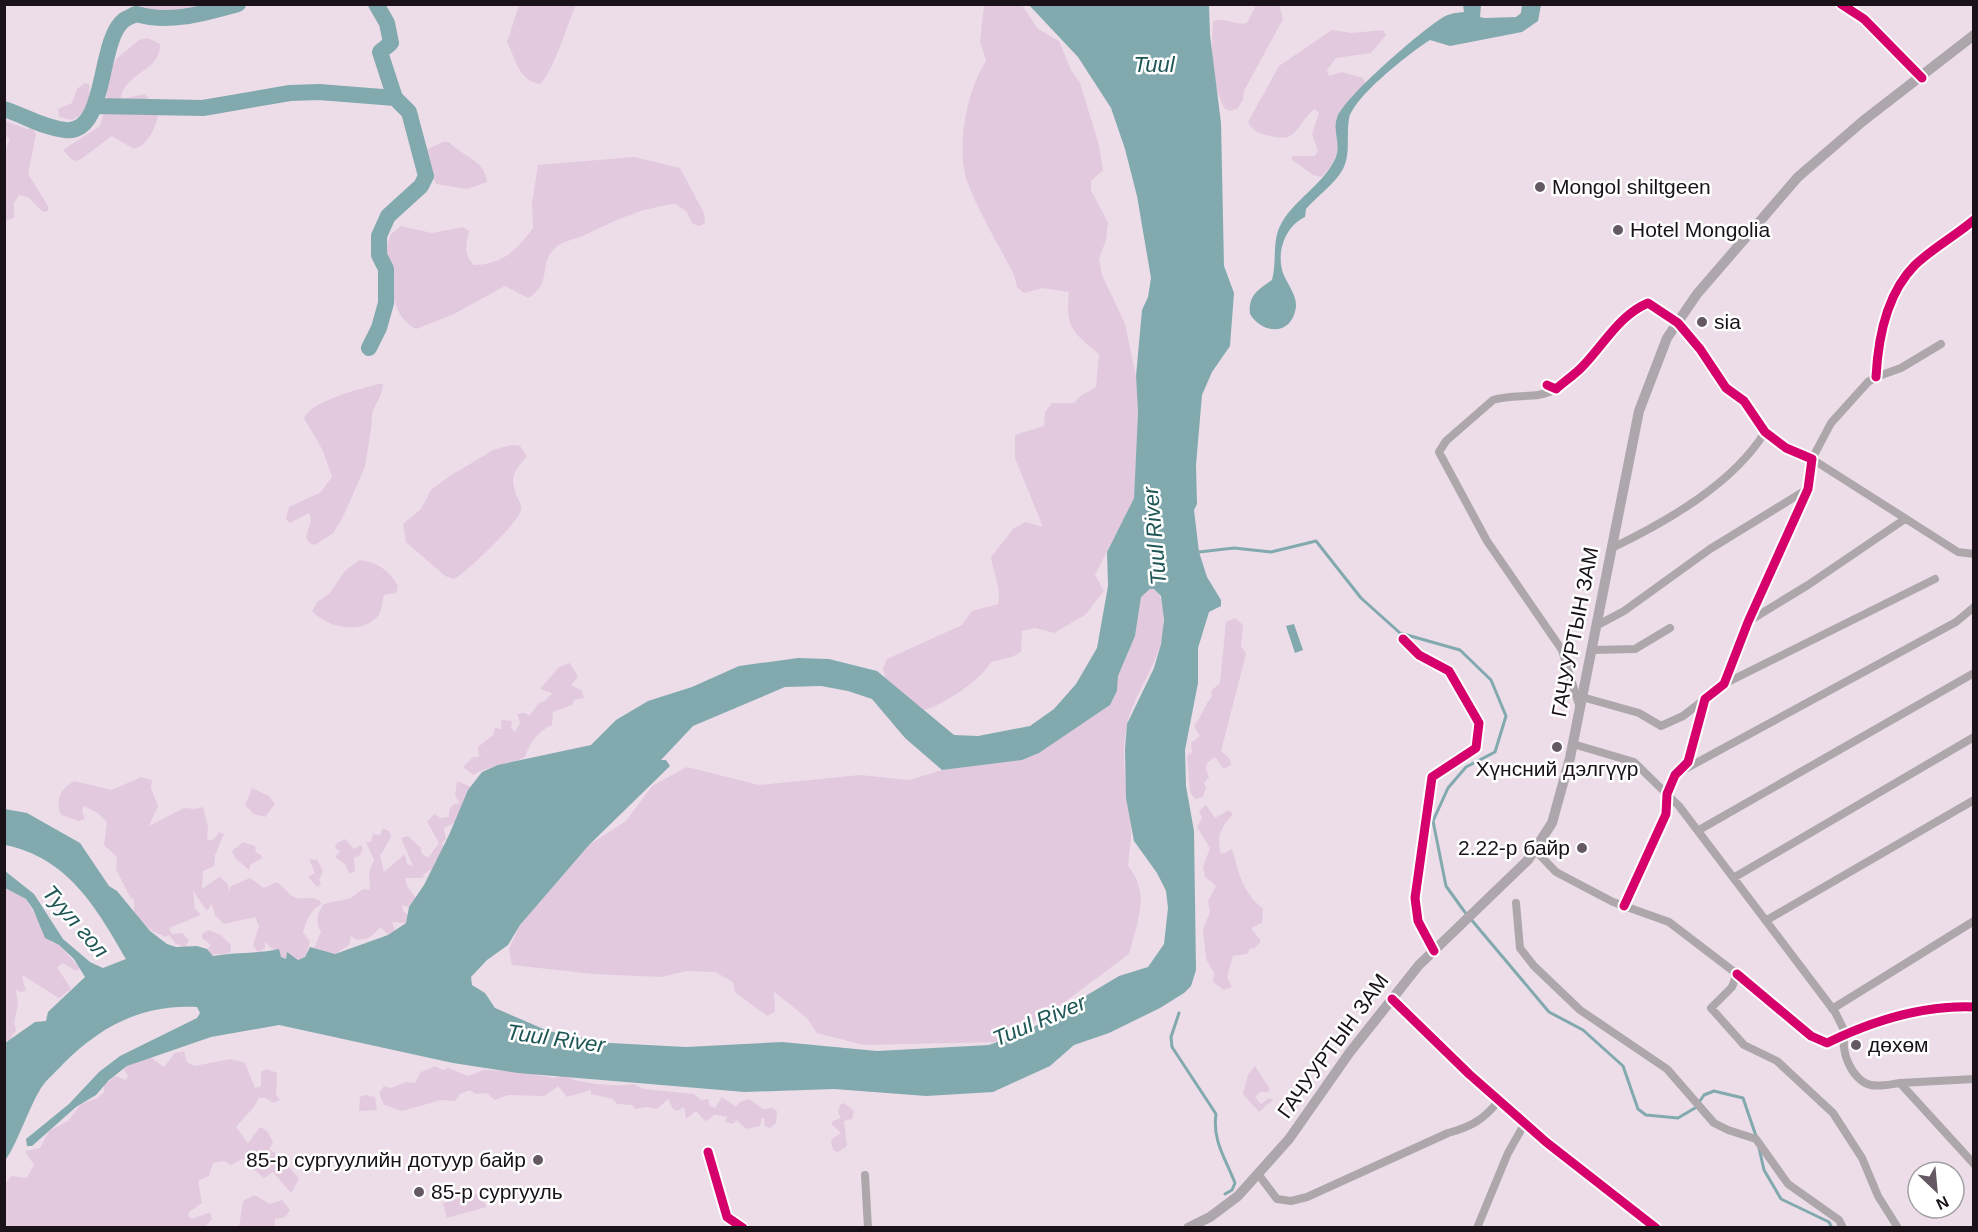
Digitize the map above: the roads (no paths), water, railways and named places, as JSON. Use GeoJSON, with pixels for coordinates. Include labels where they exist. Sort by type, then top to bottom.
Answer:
{"type":"FeatureCollection","features":[{"type":"Feature","properties":{"kind":"main road","name":"ГАЧУУРТЫН ЗАМ"},"geometry":{"type":"LineString","coordinates":[[1188,1227],[1210,1217],[1238,1196],[1258,1174],[1289,1139],[1392,999],[1434,951],[1482,906],[1535,850],[1552,823],[1573,744],[1639,411],[1667,338],[1697,294],[1798,177],[1863,121],[1922,78],[1974,35]]}},
{"type":"Feature","properties":{"kind":"street"},"geometry":{"type":"LineString","coordinates":[[1841,4],[1864,19],[1922,78]]}},
{"type":"Feature","properties":{"kind":"street"},"geometry":{"type":"LineString","coordinates":[[1876,377],[1884,321],[1905,276],[1930,252],[1974,220]]}},
{"type":"Feature","properties":{"kind":"street"},"geometry":{"type":"LineString","coordinates":[[1935,579],[1724,684],[1683,716],[1661,726],[1639,713],[1581,702],[1562,650],[1487,541],[1439,452],[1446,441],[1493,400],[1503,397],[1536,396],[1556,388],[1581,368],[1606,338],[1637,308],[1648,303],[1678,323],[1700,349],[1726,388],[1744,401],[1765,432],[1786,448],[1812,459],[1958,552],[1974,554]]}},
{"type":"Feature","properties":{"kind":"street"},"geometry":{"type":"LineString","coordinates":[[1724,684],[1748,622],[1808,489],[1812,459],[1831,423],[1876,377],[1902,368],[1941,344]]}},
{"type":"Feature","properties":{"kind":"street"},"geometry":{"type":"LineString","coordinates":[[1547,385],[1556,388]]}},
{"type":"Feature","properties":{"kind":"street"},"geometry":{"type":"LineString","coordinates":[[1612,548],[1650,529],[1705,494],[1755,448],[1765,432]]}},
{"type":"Feature","properties":{"kind":"street"},"geometry":{"type":"LineString","coordinates":[[1596,626],[1624,611],[1710,549],[1808,489]]}},
{"type":"Feature","properties":{"kind":"street"},"geometry":{"type":"LineString","coordinates":[[1748,622],[1808,585],[1905,519]]}},
{"type":"Feature","properties":{"kind":"street"},"geometry":{"type":"LineString","coordinates":[[1675,775],[1956,622],[1974,607]]}},
{"type":"Feature","properties":{"kind":"street"},"geometry":{"type":"LineString","coordinates":[[1592,650],[1635,649],[1670,628]]}},
{"type":"Feature","properties":{"kind":"street"},"geometry":{"type":"LineString","coordinates":[[1403,639],[1419,655],[1449,671],[1479,723],[1476,748],[1432,777],[1415,898],[1418,921],[1434,951]]}},
{"type":"Feature","properties":{"kind":"street"},"geometry":{"type":"LineString","coordinates":[[1699,830],[1974,673]]}},
{"type":"Feature","properties":{"kind":"street"},"geometry":{"type":"LineString","coordinates":[[1624,906],[1666,813],[1667,794],[1675,775],[1688,762],[1705,699]]}},
{"type":"Feature","properties":{"kind":"street"},"geometry":{"type":"LineString","coordinates":[[1735,877],[1974,737]]}},
{"type":"Feature","properties":{"kind":"street"},"geometry":{"type":"LineString","coordinates":[[1573,744],[1634,762],[1699,830],[1842,1022],[1846,1034],[1842,1042],[1843,1049],[1857,1077],[1872,1086],[1974,1079]]}},
{"type":"Feature","properties":{"kind":"street"},"geometry":{"type":"LineString","coordinates":[[1767,920],[1974,800]]}},
{"type":"Feature","properties":{"kind":"street"},"geometry":{"type":"LineString","coordinates":[[1535,850],[1556,872],[1624,906],[1669,922],[1737,974],[1811,1036],[1827,1043],[1846,1034],[1911,1013],[1946,1006],[1974,1007]]}},
{"type":"Feature","properties":{"kind":"street"},"geometry":{"type":"LineString","coordinates":[[1516,903],[1520,948],[1534,966],[1580,1010],[1667,1069],[1714,1123],[1756,1139],[1788,1184],[1839,1220],[1843,1227]]}},
{"type":"Feature","properties":{"kind":"street"},"geometry":{"type":"LineString","coordinates":[[1832,1009],[1974,921]]}},
{"type":"Feature","properties":{"kind":"street"},"geometry":{"type":"LineString","coordinates":[[1737,974],[1732,987],[1711,1008],[1744,1045],[1777,1061],[1833,1113],[1862,1158],[1878,1196],[1898,1227]]}},
{"type":"Feature","properties":{"kind":"street"},"geometry":{"type":"LineString","coordinates":[[1392,999],[1525,1123],[1656,1227]]}},
{"type":"Feature","properties":{"kind":"street"},"geometry":{"type":"LineString","coordinates":[[1900,1083],[1974,1164]]}},
{"type":"Feature","properties":{"kind":"street"},"geometry":{"type":"LineString","coordinates":[[1258,1174],[1277,1199],[1291,1200],[1307,1197],[1449,1133],[1470,1126],[1482,1119],[1499,1100]]}},
{"type":"Feature","properties":{"kind":"street"},"geometry":{"type":"LineString","coordinates":[[1476,1227],[1508,1153],[1525,1123]]}},
{"type":"Feature","properties":{"kind":"street"},"geometry":{"type":"LineString","coordinates":[[708,1152],[728,1217],[743,1227]]}},
{"type":"Feature","properties":{"kind":"street"},"geometry":{"type":"LineString","coordinates":[[1964,1155],[1974,1153]]}},
{"type":"Feature","properties":{"kind":"street"},"geometry":{"type":"LineString","coordinates":[[865,1174],[868,1227]]}},
{"type":"Feature","properties":{"kind":"water"},"geometry":{"type":"Polygon","coordinates":[[[1029,5],[1209,5],[1210,35],[1221,123],[1224,266],[1234,293],[1230,346],[1212,372],[1202,395],[1196,465],[1197,504],[1194,510],[1199,552],[1207,577],[1221,600],[1221,606],[1209,612],[1198,648],[1198,683],[1185,750],[1186,786],[1194,831],[1196,970],[1191,986],[1160,1008],[1109,1033],[1074,1045],[1050,1066],[993,1092],[926,1096],[834,1089],[745,1092],[518,1073],[453,1063],[279,1025],[211,1037],[127,1066],[109,1080],[96,1095],[76,1107],[32,1146],[27,1146],[26,1139],[69,1104],[99,1072],[120,1056],[197,1018],[200,1013],[197,1007],[158,1009],[108,1028],[63,1064],[41,1088],[5,1161],[5,1043],[35,1022],[46,1021],[48,1012],[85,977],[74,959],[59,945],[45,938],[33,909],[26,899],[5,888],[5,871],[34,894],[63,939],[90,962],[103,968],[126,959],[103,921],[78,887],[46,861],[27,851],[5,845],[5,809],[27,813],[80,843],[109,886],[117,891],[150,931],[167,944],[176,947],[197,946],[207,949],[213,956],[279,949],[281,957],[286,959],[287,952],[298,960],[305,957],[310,947],[335,954],[388,935],[406,923],[409,907],[424,885],[468,790],[482,772],[498,765],[591,745],[616,720],[648,701],[692,687],[739,666],[798,658],[829,659],[877,671],[954,735],[978,736],[1030,726],[1054,709],[1076,684],[1097,648],[1108,586],[1107,552],[1134,498],[1138,412],[1136,376],[1142,310],[1148,297],[1151,278],[1137,196],[1125,149],[1111,108],[1078,57],[1029,5]],[[1150,589],[1141,597],[1135,636],[1118,676],[1117,691],[1110,705],[1039,753],[1022,760],[942,770],[905,738],[872,699],[848,691],[821,686],[785,687],[693,726],[661,760],[666,760],[670,766],[589,845],[520,925],[508,945],[487,960],[471,977],[472,985],[485,993],[495,1008],[548,1031],[610,1043],[686,1047],[782,1042],[877,1051],[989,1045],[1027,1031],[1119,976],[1148,967],[1164,944],[1168,908],[1166,891],[1157,873],[1134,841],[1126,798],[1125,749],[1127,724],[1154,668],[1161,644],[1164,620],[1161,596],[1154,589],[1150,589]]]}},
{"type":"Feature","properties":{"kind":"water"},"geometry":{"type":"Polygon","coordinates":[[[1463,5],[1481,5],[1480,17],[1484,18],[1516,17],[1521,13],[1522,5],[1541,5],[1538,21],[1522,32],[1450,46],[1430,40],[1397,64],[1361,99],[1349,119],[1347,157],[1343,169],[1306,209],[1305,217],[1292,227],[1284,241],[1281,265],[1295,298],[1296,307],[1293,316],[1283,327],[1269,329],[1262,326],[1250,314],[1251,302],[1259,290],[1272,280],[1276,239],[1285,217],[1323,177],[1335,159],[1338,148],[1336,123],[1342,108],[1368,81],[1432,25],[1450,14],[1464,12],[1463,5]]]}},
{"type":"Feature","properties":{"kind":"water"},"geometry":{"type":"Polygon","coordinates":[[[1294,624],[1303,650],[1295,653],[1286,626],[1294,624]]]}},
{"type":"Feature","properties":{"kind":"waterway"},"geometry":{"type":"LineString","coordinates":[[4,109],[56,129],[79,128],[89,118],[109,47],[115,31],[124,20],[136,14],[175,18],[238,4]]}},
{"type":"Feature","properties":{"kind":"waterway"},"geometry":{"type":"LineString","coordinates":[[369,348],[379,328],[386,303],[386,269],[379,255],[379,236],[388,216],[421,186],[426,176],[409,112],[395,98],[380,52],[391,43],[387,23],[376,4]]}},
{"type":"Feature","properties":{"kind":"waterway"},"geometry":{"type":"LineString","coordinates":[[96,106],[203,108],[290,93],[319,92],[395,98]]}},
{"type":"Feature","properties":{"kind":"waterway"},"geometry":{"type":"LineString","coordinates":[[1199,552],[1234,548],[1271,552],[1316,541],[1361,598],[1400,633],[1460,650],[1491,680],[1506,716],[1495,752],[1466,767],[1448,788],[1433,821],[1446,886],[1464,911],[1549,1012],[1583,1030],[1623,1066],[1638,1109],[1646,1115],[1678,1118],[1695,1108],[1704,1095],[1714,1091],[1743,1098],[1756,1136]]}},
{"type":"Feature","properties":{"kind":"waterway"},"geometry":{"type":"LineString","coordinates":[[1179,1013],[1171,1037],[1172,1047],[1216,1114],[1218,1141],[1235,1183],[1232,1190],[1225,1194]]}},
{"type":"Feature","properties":{"kind":"waterway"},"geometry":{"type":"LineString","coordinates":[[1759,1148],[1764,1170],[1781,1199],[1829,1222],[1832,1228]]}},
{"type":"Feature","properties":{"kind":"place","name":"Mongol shiltgeen"},"geometry":{"type":"Point","coordinates":[1540,187]}},
{"type":"Feature","properties":{"kind":"place","name":"Hotel Mongolia"},"geometry":{"type":"Point","coordinates":[1618,230]}},
{"type":"Feature","properties":{"kind":"place","name":"sia"},"geometry":{"type":"Point","coordinates":[1702,322]}},
{"type":"Feature","properties":{"kind":"place","name":"Хүнсний дэлгүүр"},"geometry":{"type":"Point","coordinates":[1557,747]}},
{"type":"Feature","properties":{"kind":"place","name":"2.22-р байр"},"geometry":{"type":"Point","coordinates":[1582,848]}},
{"type":"Feature","properties":{"kind":"place","name":"дөхөм"},"geometry":{"type":"Point","coordinates":[1856,1045]}},
{"type":"Feature","properties":{"kind":"place","name":"85-р сургуулийн дотуур байр"},"geometry":{"type":"Point","coordinates":[538,1160]}},
{"type":"Feature","properties":{"kind":"place","name":"85-р сургууль"},"geometry":{"type":"Point","coordinates":[419,1192]}},
{"type":"Feature","properties":{"kind":"water label","name":"Tuul"},"geometry":{"type":"Point","coordinates":[1154,64]}},
{"type":"Feature","properties":{"kind":"water label","name":"Tuul River"},"geometry":{"type":"Point","coordinates":[1154,536]}},
{"type":"Feature","properties":{"kind":"water label","name":"Туул гол"},"geometry":{"type":"Point","coordinates":[76,921]}},
{"type":"Feature","properties":{"kind":"water label","name":"Tuul River"},"geometry":{"type":"Point","coordinates":[1039,1020]}},
{"type":"Feature","properties":{"kind":"water label","name":"Tuul River"},"geometry":{"type":"Point","coordinates":[556,1038]}}]}
